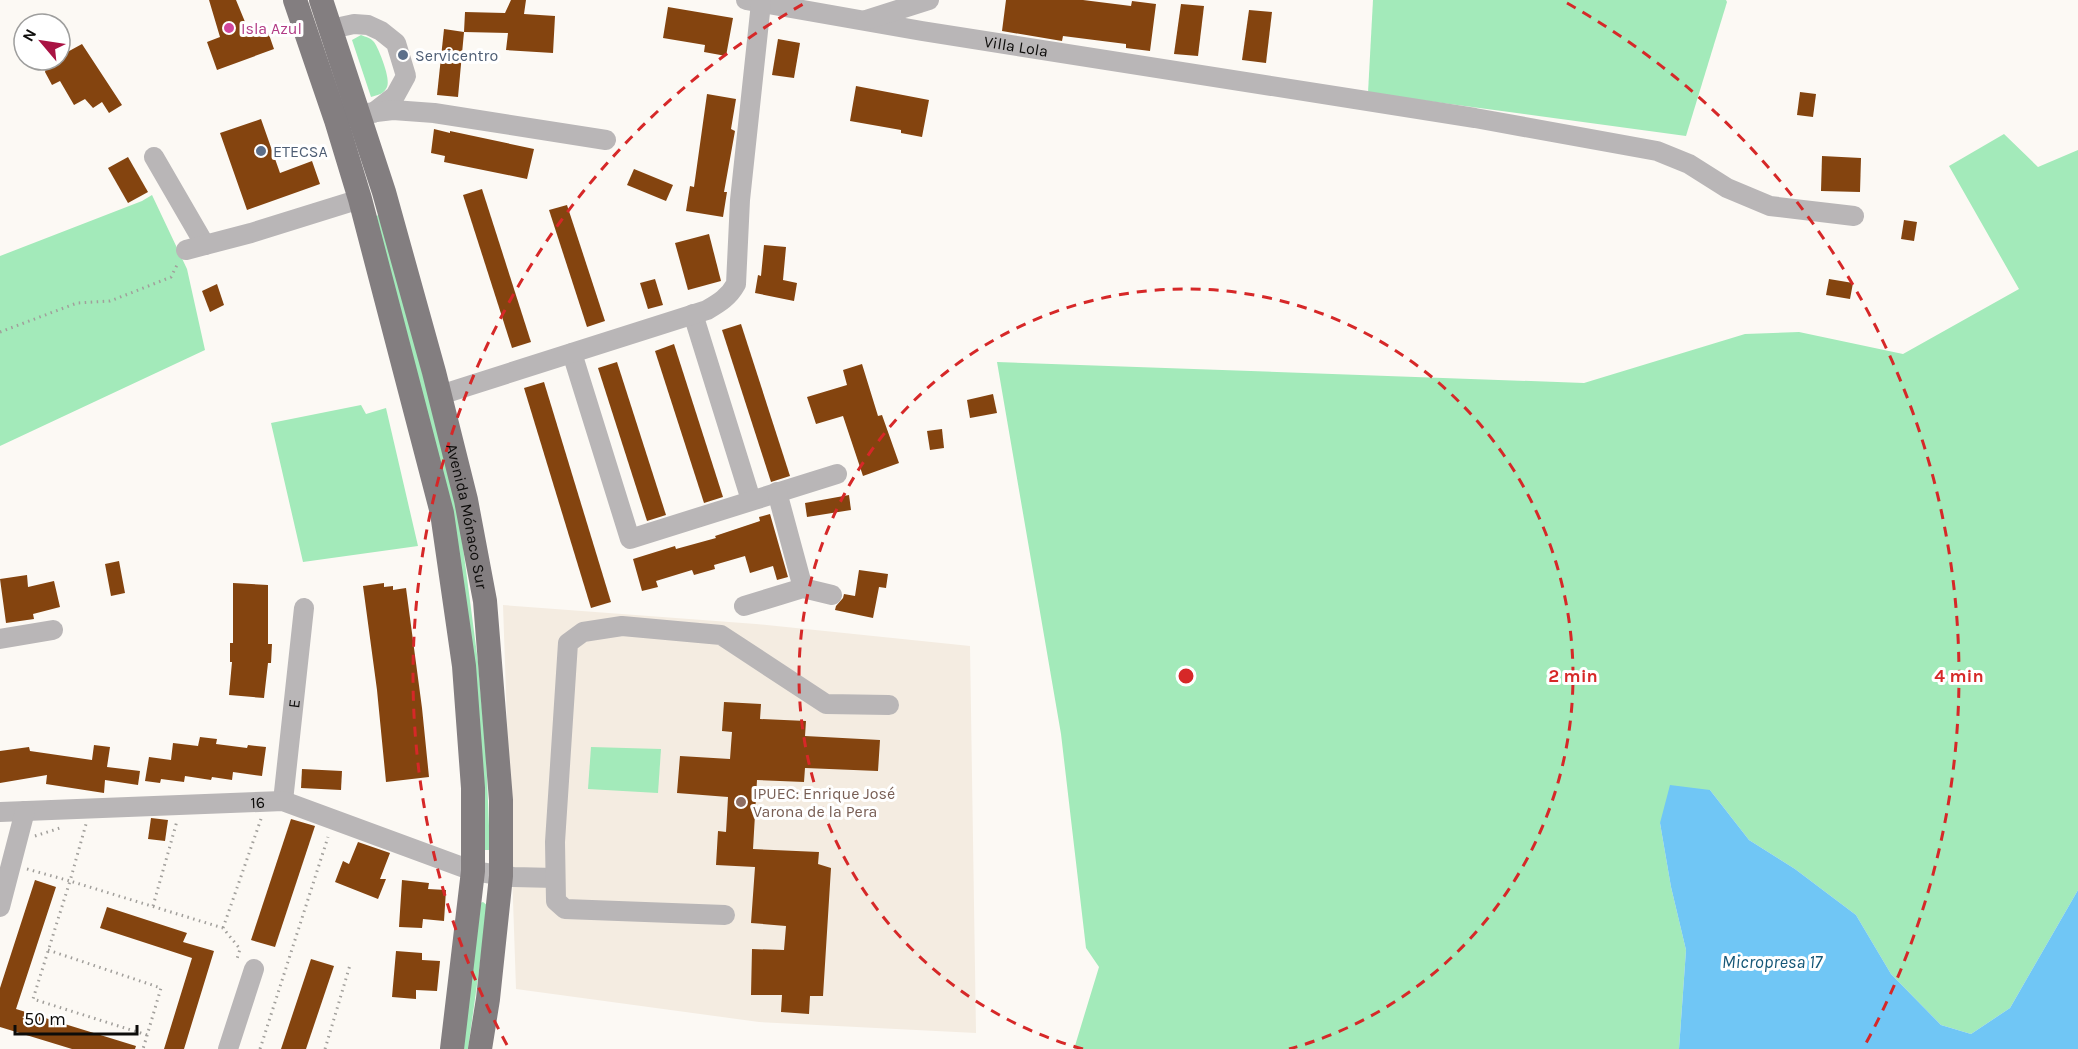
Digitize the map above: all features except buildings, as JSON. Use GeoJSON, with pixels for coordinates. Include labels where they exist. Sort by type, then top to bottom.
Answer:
{"type":"FeatureCollection","features":[{"type":"Feature","properties":{"kind":"main road","name":"Avenida Mónaco Sur"},"geometry":{"type":"LineString","coordinates":[[296,0],[356,116],[360,199],[442,513],[464,666],[473,788],[473,871],[452,1049]]}},
{"type":"Feature","properties":{"kind":"main road","name":"Avenida Mónaco Sur"},"geometry":{"type":"LineString","coordinates":[[321,0],[356,116],[384,192],[440,395],[466,500],[485,601],[501,800],[501,876],[488,999],[480,1049]]}},
{"type":"Feature","properties":{"kind":"main road"},"geometry":{"type":"LineString","coordinates":[[360,199],[384,192]]}},
{"type":"Feature","properties":{"kind":"street"},"geometry":{"type":"LineString","coordinates":[[863,21],[929,0]]}},
{"type":"Feature","properties":{"kind":"street"},"geometry":{"type":"LineString","coordinates":[[440,395],[707,310],[731,293],[736,284],[754,1]]}},
{"type":"Feature","properties":{"kind":"street","name":"Villa Lola"},"geometry":{"type":"LineString","coordinates":[[754,1],[863,21],[1476,118],[1657,151],[1689,164],[1727,188],[1770,206],[1854,216]]}},
{"type":"Feature","properties":{"kind":"street"},"geometry":{"type":"LineString","coordinates":[[331,29],[354,24],[368,25],[381,31],[396,43],[406,76],[395,96],[356,116]]}},
{"type":"Feature","properties":{"kind":"street"},"geometry":{"type":"LineString","coordinates":[[356,116],[393,110],[434,113],[606,140]]}},
{"type":"Feature","properties":{"kind":"street"},"geometry":{"type":"LineString","coordinates":[[154,157],[205,245]]}},
{"type":"Feature","properties":{"kind":"street"},"geometry":{"type":"LineString","coordinates":[[186,250],[251,233],[360,199]]}},
{"type":"Feature","properties":{"kind":"street"},"geometry":{"type":"LineString","coordinates":[[693,314],[751,501]]}},
{"type":"Feature","properties":{"kind":"street"},"geometry":{"type":"LineString","coordinates":[[573,353],[630,539],[837,474]]}},
{"type":"Feature","properties":{"kind":"street"},"geometry":{"type":"LineString","coordinates":[[777,492],[803,588]]}},
{"type":"Feature","properties":{"kind":"street"},"geometry":{"type":"LineString","coordinates":[[744,606],[803,588],[832,595]]}},
{"type":"Feature","properties":{"kind":"street","name":"E"},"geometry":{"type":"LineString","coordinates":[[275,801],[304,608]]}},
{"type":"Feature","properties":{"kind":"street"},"geometry":{"type":"LineString","coordinates":[[725,915],[564,909],[556,901],[555,842],[568,643],[583,632],[622,626],[721,635],[826,704],[890,705]]}},
{"type":"Feature","properties":{"kind":"street"},"geometry":{"type":"LineString","coordinates":[[0,639],[53,630]]}},
{"type":"Feature","properties":{"kind":"street","name":"16"},"geometry":{"type":"LineString","coordinates":[[0,812],[275,801],[473,871],[501,876],[555,878]]}},
{"type":"Feature","properties":{"kind":"street"},"geometry":{"type":"LineString","coordinates":[[0,906],[24,811]]}},
{"type":"Feature","properties":{"kind":"street"},"geometry":{"type":"LineString","coordinates":[[228,1049],[254,969]]}},
{"type":"Feature","properties":{"kind":"path"},"geometry":{"type":"LineString","coordinates":[[0,332],[77,303],[110,301],[156,284],[171,277],[186,250]]}},
{"type":"Feature","properties":{"kind":"path"},"geometry":{"type":"LineString","coordinates":[[223,928],[275,801]]}},
{"type":"Feature","properties":{"kind":"path"},"geometry":{"type":"LineString","coordinates":[[153,906],[182,804]]}},
{"type":"Feature","properties":{"kind":"path"},"geometry":{"type":"LineString","coordinates":[[91,808],[33,999],[147,1035]]}},
{"type":"Feature","properties":{"kind":"path"},"geometry":{"type":"LineString","coordinates":[[260,1049],[333,820]]}},
{"type":"Feature","properties":{"kind":"path"},"geometry":{"type":"LineString","coordinates":[[10,865],[223,928],[240,949],[234,972]]}},
{"type":"Feature","properties":{"kind":"path"},"geometry":{"type":"LineString","coordinates":[[48,950],[161,988],[143,1049]]}},
{"type":"Feature","properties":{"kind":"path"},"geometry":{"type":"LineString","coordinates":[[325,1049],[350,965]]}},
{"type":"Feature","properties":{"kind":"shaded area","name":"IPUEC: Enrique José Varona de la Pera"},"geometry":{"type":"Polygon","coordinates":[[[503,605],[756,624],[970,646],[976,1033],[759,1022],[516,989],[503,605]]]}},
{"type":"Feature","properties":{"kind":"green space"},"geometry":{"type":"Polygon","coordinates":[[[1373,0],[1726,0],[1727,2],[1686,136],[1368,93],[1373,0]]]}},
{"type":"Feature","properties":{"kind":"green space"},"geometry":{"type":"Polygon","coordinates":[[[361,35],[374,42],[386,71],[388,83],[384,91],[371,97],[352,40],[361,35]]]}},
{"type":"Feature","properties":{"kind":"green space"},"geometry":{"type":"Polygon","coordinates":[[[2004,134],[2038,167],[2078,150],[2078,890],[2010,1008],[1971,1034],[1941,1025],[1891,974],[1856,915],[1795,869],[1749,840],[1710,790],[1660,823],[1671,887],[1686,950],[1679,1049],[1074,1049],[1099,967],[1086,948],[1061,734],[997,362],[1584,383],[1745,334],[1799,332],[1903,354],[2019,289],[1949,166],[2004,134]]]}},
{"type":"Feature","properties":{"kind":"green space"},"geometry":{"type":"Polygon","coordinates":[[[152,195],[187,269],[205,350],[0,446],[0,256],[142,201],[152,195]]]}},
{"type":"Feature","properties":{"kind":"green space"},"geometry":{"type":"Polygon","coordinates":[[[381,214],[458,509],[478,662],[486,753],[490,850],[484,850],[473,662],[376,216],[381,214]]]}},
{"type":"Feature","properties":{"kind":"green space"},"geometry":{"type":"Polygon","coordinates":[[[361,405],[366,414],[386,408],[418,546],[303,562],[271,423],[361,405]]]}},
{"type":"Feature","properties":{"kind":"green space"},"geometry":{"type":"Polygon","coordinates":[[[591,747],[661,749],[658,793],[588,789],[591,747]]]}},
{"type":"Feature","properties":{"kind":"green space"},"geometry":{"type":"Polygon","coordinates":[[[483,902],[488,906],[468,1049],[460,1049],[480,903],[483,902]]]}},
{"type":"Feature","properties":{"kind":"water","name":"Micropresa 17"},"geometry":{"type":"Polygon","coordinates":[[[1670,785],[1710,790],[1749,840],[1795,869],[1856,915],[1891,974],[1941,1025],[1971,1034],[2010,1008],[2078,890],[2078,1049],[1679,1049],[1686,950],[1671,887],[1660,823],[1670,785]]]}},
{"type":"Feature","properties":{"kind":"place","name":"Isla Azul"},"geometry":{"type":"Point","coordinates":[229,28]}},
{"type":"Feature","properties":{"kind":"place","name":"Servicentro"},"geometry":{"type":"Point","coordinates":[403,55]}},
{"type":"Feature","properties":{"kind":"place","name":"ETECSA"},"geometry":{"type":"Point","coordinates":[261,151]}},
{"type":"Feature","properties":{"kind":"place","name":"IPUEC: Enrique José Varona de la Pera"},"geometry":{"type":"Point","coordinates":[741,802]}}]}
